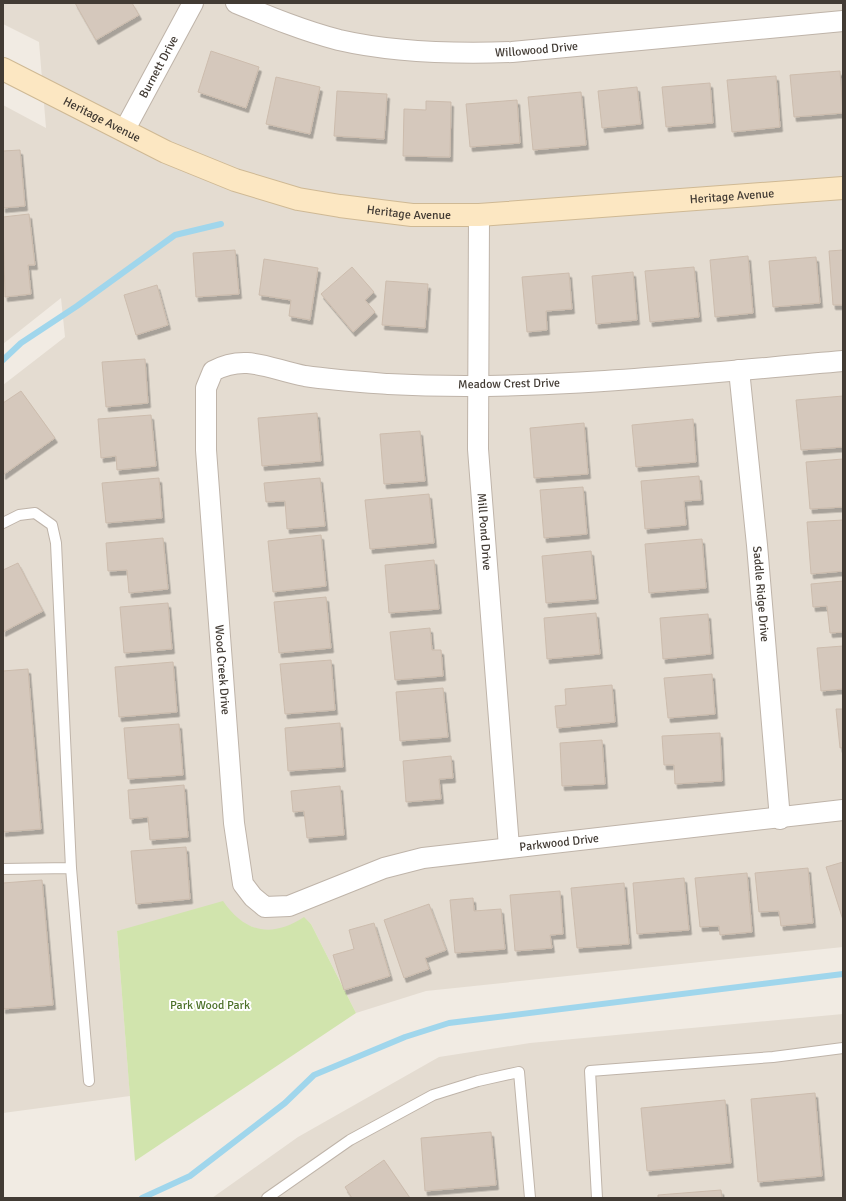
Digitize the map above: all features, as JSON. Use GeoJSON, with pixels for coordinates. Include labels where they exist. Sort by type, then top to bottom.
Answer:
{"type":"FeatureCollection","features":[{"type":"Feature","properties":{"kind":"street","name":"Burnett Drive"},"geometry":{"type":"LineString","coordinates":[[124,132],[193,3]]}},
{"type":"Feature","properties":{"kind":"street","name":"Willowood Drive"},"geometry":{"type":"LineString","coordinates":[[236,3],[274,19],[339,40],[371,45],[459,54],[512,52],[843,21]]}},
{"type":"Feature","properties":{"kind":"street","name":"Heritage Avenue"},"geometry":{"type":"LineString","coordinates":[[3,69],[124,132],[166,152],[235,180],[298,199],[412,215],[479,215],[843,188]]}},
{"type":"Feature","properties":{"kind":"street","name":"Mill Pond Drive"},"geometry":{"type":"LineString","coordinates":[[479,215],[478,449],[509,847]]}},
{"type":"Feature","properties":{"kind":"street","name":"Meadow Crest Drive"},"geometry":{"type":"LineString","coordinates":[[206,405],[206,388],[213,371],[222,366],[249,362],[305,376],[388,384],[478,385],[566,383],[843,361]]}},
{"type":"Feature","properties":{"kind":"street","name":"Saddle Ridge Drive"},"geometry":{"type":"LineString","coordinates":[[739,370],[757,546],[780,819]]}},
{"type":"Feature","properties":{"kind":"street","name":"Wood Creek Drive"},"geometry":{"type":"LineString","coordinates":[[206,405],[206,450],[234,822],[243,884],[253,897],[265,906],[283,906]]}},
{"type":"Feature","properties":{"kind":"street","name":"Parkwood Drive"},"geometry":{"type":"LineString","coordinates":[[283,906],[289,906],[384,868],[417,860],[509,847],[780,819],[843,810]]}},
{"type":"Feature","properties":{"kind":"lane"},"geometry":{"type":"LineString","coordinates":[[3,523],[19,515],[36,513],[52,525],[56,543],[71,868],[89,1081]]}},
{"type":"Feature","properties":{"kind":"lane"},"geometry":{"type":"LineString","coordinates":[[3,869],[71,868]]}},
{"type":"Feature","properties":{"kind":"lane"},"geometry":{"type":"LineString","coordinates":[[597,1198],[590,1071],[773,1057],[843,1048]]}},
{"type":"Feature","properties":{"kind":"lane"},"geometry":{"type":"LineString","coordinates":[[268,1198],[350,1140],[433,1095],[478,1081],[519,1072],[530,1198]]}},
{"type":"Feature","properties":{"kind":"shaded area"},"geometry":{"type":"Polygon","coordinates":[[[3,3],[843,3],[843,947],[426,991],[356,1013],[311,924],[304,918],[291,926],[275,930],[260,930],[245,924],[232,914],[117,931],[130,1096],[3,1113],[3,385],[65,337],[61,298],[3,344],[3,105],[46,128],[39,42],[3,24],[3,3]]]}},
{"type":"Feature","properties":{"kind":"shaded area"},"geometry":{"type":"Polygon","coordinates":[[[843,1014],[843,1198],[212,1198],[298,1137],[439,1057],[530,1043],[843,1014]]]}},
{"type":"Feature","properties":{"kind":"green space","name":"Park Wood Park"},"geometry":{"type":"Polygon","coordinates":[[[223,901],[231,912],[240,920],[250,926],[260,929],[270,930],[281,928],[304,917],[311,924],[356,1013],[135,1161],[117,931],[223,901]]]}},
{"type":"Feature","properties":{"kind":"building"},"geometry":{"type":"Polygon","coordinates":[[[75,3],[132,3],[139,15],[96,40],[75,3]]]}},
{"type":"Feature","properties":{"kind":"building"},"geometry":{"type":"Polygon","coordinates":[[[211,51],[259,67],[246,108],[198,92],[211,51]]]}},
{"type":"Feature","properties":{"kind":"building"},"geometry":{"type":"Polygon","coordinates":[[[840,71],[843,113],[794,117],[790,75],[840,71]]]}},
{"type":"Feature","properties":{"kind":"building"},"geometry":{"type":"Polygon","coordinates":[[[776,76],[780,127],[732,132],[727,80],[776,76]]]}},
{"type":"Feature","properties":{"kind":"building"},"geometry":{"type":"Polygon","coordinates":[[[276,77],[320,87],[310,134],[266,124],[276,77]]]}},
{"type":"Feature","properties":{"kind":"building"},"geometry":{"type":"Polygon","coordinates":[[[710,83],[713,123],[666,127],[662,87],[710,83]]]}},
{"type":"Feature","properties":{"kind":"building"},"geometry":{"type":"Polygon","coordinates":[[[637,87],[641,124],[602,128],[598,91],[637,87]]]}},
{"type":"Feature","properties":{"kind":"building"},"geometry":{"type":"Polygon","coordinates":[[[337,91],[387,94],[384,139],[334,136],[337,91]]]}},
{"type":"Feature","properties":{"kind":"building"},"geometry":{"type":"Polygon","coordinates":[[[581,92],[586,145],[533,150],[528,97],[581,92]]]}},
{"type":"Feature","properties":{"kind":"building"},"geometry":{"type":"Polygon","coordinates":[[[517,100],[520,143],[470,147],[466,104],[517,100]]]}},
{"type":"Feature","properties":{"kind":"building"},"geometry":{"type":"Polygon","coordinates":[[[426,101],[451,102],[450,157],[403,156],[404,109],[426,110],[426,101]]]}},
{"type":"Feature","properties":{"kind":"building"},"geometry":{"type":"Polygon","coordinates":[[[20,150],[25,206],[3,208],[3,151],[20,150]]]}},
{"type":"Feature","properties":{"kind":"building"},"geometry":{"type":"Polygon","coordinates":[[[29,214],[35,265],[28,265],[31,294],[5,297],[3,217],[29,214]]]}},
{"type":"Feature","properties":{"kind":"building"},"geometry":{"type":"Polygon","coordinates":[[[235,250],[239,294],[196,297],[193,253],[235,250]]]}},
{"type":"Feature","properties":{"kind":"building"},"geometry":{"type":"Polygon","coordinates":[[[843,250],[843,305],[833,305],[829,251],[843,250]]]}},
{"type":"Feature","properties":{"kind":"building"},"geometry":{"type":"Polygon","coordinates":[[[748,256],[753,313],[715,317],[710,260],[748,256]]]}},
{"type":"Feature","properties":{"kind":"building"},"geometry":{"type":"Polygon","coordinates":[[[816,257],[820,303],[773,307],[769,261],[816,257]]]}},
{"type":"Feature","properties":{"kind":"building"},"geometry":{"type":"Polygon","coordinates":[[[264,259],[318,268],[310,320],[289,316],[291,300],[259,295],[264,259]]]}},
{"type":"Feature","properties":{"kind":"building"},"geometry":{"type":"Polygon","coordinates":[[[352,267],[374,292],[365,300],[375,312],[353,332],[321,294],[352,267]]]}},
{"type":"Feature","properties":{"kind":"building"},"geometry":{"type":"Polygon","coordinates":[[[694,267],[699,317],[650,322],[645,271],[694,267]]]}},
{"type":"Feature","properties":{"kind":"building"},"geometry":{"type":"Polygon","coordinates":[[[633,272],[637,320],[596,324],[592,276],[633,272]]]}},
{"type":"Feature","properties":{"kind":"building"},"geometry":{"type":"Polygon","coordinates":[[[569,273],[572,309],[546,311],[547,330],[527,332],[522,277],[569,273]]]}},
{"type":"Feature","properties":{"kind":"building"},"geometry":{"type":"Polygon","coordinates":[[[386,281],[428,284],[425,328],[382,325],[386,281]]]}},
{"type":"Feature","properties":{"kind":"building"},"geometry":{"type":"Polygon","coordinates":[[[157,285],[168,325],[136,335],[124,295],[157,285]]]}},
{"type":"Feature","properties":{"kind":"building"},"geometry":{"type":"Polygon","coordinates":[[[145,359],[148,403],[106,407],[102,362],[145,359]]]}},
{"type":"Feature","properties":{"kind":"building"},"geometry":{"type":"Polygon","coordinates":[[[21,391],[55,438],[3,475],[3,403],[21,391]]]}},
{"type":"Feature","properties":{"kind":"building"},"geometry":{"type":"Polygon","coordinates":[[[843,396],[843,447],[801,450],[796,400],[843,396]]]}},
{"type":"Feature","properties":{"kind":"building"},"geometry":{"type":"Polygon","coordinates":[[[317,413],[321,461],[262,466],[258,418],[317,413]]]}},
{"type":"Feature","properties":{"kind":"building"},"geometry":{"type":"Polygon","coordinates":[[[151,415],[156,466],[117,470],[116,456],[101,458],[98,419],[151,415]]]}},
{"type":"Feature","properties":{"kind":"building"},"geometry":{"type":"Polygon","coordinates":[[[693,419],[696,462],[636,467],[632,425],[693,419]]]}},
{"type":"Feature","properties":{"kind":"building"},"geometry":{"type":"Polygon","coordinates":[[[584,423],[588,474],[534,478],[530,428],[584,423]]]}},
{"type":"Feature","properties":{"kind":"building"},"geometry":{"type":"Polygon","coordinates":[[[420,431],[425,481],[384,484],[380,434],[420,431]]]}},
{"type":"Feature","properties":{"kind":"building"},"geometry":{"type":"Polygon","coordinates":[[[843,459],[843,507],[810,509],[806,462],[843,459]]]}},
{"type":"Feature","properties":{"kind":"building"},"geometry":{"type":"Polygon","coordinates":[[[699,476],[701,500],[684,501],[686,525],[645,529],[641,481],[699,476]]]}},
{"type":"Feature","properties":{"kind":"building"},"geometry":{"type":"Polygon","coordinates":[[[159,478],[162,518],[106,523],[102,483],[159,478]]]}},
{"type":"Feature","properties":{"kind":"building"},"geometry":{"type":"Polygon","coordinates":[[[320,478],[325,526],[287,529],[285,501],[266,502],[264,483],[320,478]]]}},
{"type":"Feature","properties":{"kind":"building"},"geometry":{"type":"Polygon","coordinates":[[[583,487],[587,534],[544,538],[540,490],[583,487]]]}},
{"type":"Feature","properties":{"kind":"building"},"geometry":{"type":"Polygon","coordinates":[[[429,494],[434,543],[370,549],[365,500],[429,494]]]}},
{"type":"Feature","properties":{"kind":"building"},"geometry":{"type":"Polygon","coordinates":[[[843,520],[843,571],[811,574],[807,522],[843,520]]]}},
{"type":"Feature","properties":{"kind":"building"},"geometry":{"type":"Polygon","coordinates":[[[321,535],[326,586],[273,592],[268,541],[321,535]]]}},
{"type":"Feature","properties":{"kind":"building"},"geometry":{"type":"Polygon","coordinates":[[[163,538],[168,589],[129,593],[127,570],[108,571],[106,543],[163,538]]]}},
{"type":"Feature","properties":{"kind":"building"},"geometry":{"type":"Polygon","coordinates":[[[702,539],[706,588],[649,593],[645,544],[702,539]]]}},
{"type":"Feature","properties":{"kind":"building"},"geometry":{"type":"Polygon","coordinates":[[[591,551],[596,599],[546,603],[542,556],[591,551]]]}},
{"type":"Feature","properties":{"kind":"building"},"geometry":{"type":"Polygon","coordinates":[[[434,560],[439,609],[389,613],[385,565],[434,560]]]}},
{"type":"Feature","properties":{"kind":"building"},"geometry":{"type":"Polygon","coordinates":[[[18,563],[43,611],[3,632],[3,570],[18,563]]]}},
{"type":"Feature","properties":{"kind":"building"},"geometry":{"type":"Polygon","coordinates":[[[843,581],[843,632],[830,633],[827,606],[813,607],[811,584],[843,581]]]}},
{"type":"Feature","properties":{"kind":"building"},"geometry":{"type":"Polygon","coordinates":[[[326,597],[331,648],[279,653],[274,602],[326,597]]]}},
{"type":"Feature","properties":{"kind":"building"},"geometry":{"type":"Polygon","coordinates":[[[168,603],[172,649],[124,653],[120,607],[168,603]]]}},
{"type":"Feature","properties":{"kind":"building"},"geometry":{"type":"Polygon","coordinates":[[[596,613],[600,654],[547,659],[544,618],[596,613]]]}},
{"type":"Feature","properties":{"kind":"building"},"geometry":{"type":"Polygon","coordinates":[[[708,614],[711,654],[663,659],[660,618],[708,614]]]}},
{"type":"Feature","properties":{"kind":"building"},"geometry":{"type":"Polygon","coordinates":[[[430,628],[432,650],[441,650],[443,676],[395,680],[390,632],[430,628]]]}},
{"type":"Feature","properties":{"kind":"building"},"geometry":{"type":"Polygon","coordinates":[[[843,646],[843,689],[821,691],[817,648],[843,646]]]}},
{"type":"Feature","properties":{"kind":"building"},"geometry":{"type":"Polygon","coordinates":[[[331,660],[335,710],[285,714],[280,664],[331,660]]]}},
{"type":"Feature","properties":{"kind":"building"},"geometry":{"type":"Polygon","coordinates":[[[173,662],[177,712],[119,717],[115,667],[173,662]]]}},
{"type":"Feature","properties":{"kind":"building"},"geometry":{"type":"Polygon","coordinates":[[[28,669],[41,829],[3,832],[3,671],[28,669]]]}},
{"type":"Feature","properties":{"kind":"building"},"geometry":{"type":"Polygon","coordinates":[[[712,674],[715,714],[668,718],[664,678],[712,674]]]}},
{"type":"Feature","properties":{"kind":"building"},"geometry":{"type":"Polygon","coordinates":[[[612,685],[615,722],[557,728],[555,706],[566,705],[565,689],[612,685]]]}},
{"type":"Feature","properties":{"kind":"building"},"geometry":{"type":"Polygon","coordinates":[[[443,688],[448,737],[400,741],[396,692],[443,688]]]}},
{"type":"Feature","properties":{"kind":"building"},"geometry":{"type":"Polygon","coordinates":[[[836,709],[843,709],[843,747],[840,748],[836,709]]]}},
{"type":"Feature","properties":{"kind":"building"},"geometry":{"type":"Polygon","coordinates":[[[340,723],[343,767],[288,771],[285,728],[340,723]]]}},
{"type":"Feature","properties":{"kind":"building"},"geometry":{"type":"Polygon","coordinates":[[[179,724],[183,775],[128,779],[124,728],[179,724]]]}},
{"type":"Feature","properties":{"kind":"building"},"geometry":{"type":"Polygon","coordinates":[[[720,733],[722,781],[675,784],[674,765],[664,765],[662,736],[720,733]]]}},
{"type":"Feature","properties":{"kind":"building"},"geometry":{"type":"Polygon","coordinates":[[[602,740],[605,784],[562,786],[560,743],[602,740]]]}},
{"type":"Feature","properties":{"kind":"building"},"geometry":{"type":"Polygon","coordinates":[[[451,756],[453,778],[439,779],[441,799],[406,802],[403,761],[451,756]]]}},
{"type":"Feature","properties":{"kind":"building"},"geometry":{"type":"Polygon","coordinates":[[[184,785],[188,837],[150,840],[148,817],[130,819],[128,790],[184,785]]]}},
{"type":"Feature","properties":{"kind":"building"},"geometry":{"type":"Polygon","coordinates":[[[340,786],[344,835],[307,838],[304,811],[293,812],[291,791],[340,786]]]}},
{"type":"Feature","properties":{"kind":"building"},"geometry":{"type":"Polygon","coordinates":[[[186,847],[190,899],[136,904],[131,851],[186,847]]]}},
{"type":"Feature","properties":{"kind":"building"},"geometry":{"type":"Polygon","coordinates":[[[843,862],[843,920],[826,867],[843,862]]]}},
{"type":"Feature","properties":{"kind":"building"},"geometry":{"type":"Polygon","coordinates":[[[808,868],[813,923],[781,926],[779,911],[759,912],[755,873],[808,868]]]}},
{"type":"Feature","properties":{"kind":"building"},"geometry":{"type":"Polygon","coordinates":[[[747,873],[752,932],[720,935],[719,926],[700,927],[695,878],[747,873]]]}},
{"type":"Feature","properties":{"kind":"building"},"geometry":{"type":"Polygon","coordinates":[[[684,878],[689,930],[637,934],[633,883],[684,878]]]}},
{"type":"Feature","properties":{"kind":"building"},"geometry":{"type":"Polygon","coordinates":[[[42,880],[53,1005],[3,1009],[3,883],[42,880]]]}},
{"type":"Feature","properties":{"kind":"building"},"geometry":{"type":"Polygon","coordinates":[[[624,883],[629,944],[577,948],[571,888],[624,883]]]}},
{"type":"Feature","properties":{"kind":"building"},"geometry":{"type":"Polygon","coordinates":[[[560,891],[563,934],[550,935],[552,948],[515,951],[510,895],[560,891]]]}},
{"type":"Feature","properties":{"kind":"building"},"geometry":{"type":"Polygon","coordinates":[[[473,898],[474,911],[501,909],[505,949],[455,953],[450,900],[473,898]]]}},
{"type":"Feature","properties":{"kind":"building"},"geometry":{"type":"Polygon","coordinates":[[[429,904],[446,950],[425,958],[429,969],[404,978],[384,920],[429,904]]]}},
{"type":"Feature","properties":{"kind":"building"},"geometry":{"type":"Polygon","coordinates":[[[374,923],[390,976],[344,990],[333,955],[354,949],[349,930],[374,923]]]}},
{"type":"Feature","properties":{"kind":"building"},"geometry":{"type":"Polygon","coordinates":[[[815,1093],[822,1176],[758,1182],[751,1099],[815,1093]]]}},
{"type":"Feature","properties":{"kind":"building"},"geometry":{"type":"Polygon","coordinates":[[[725,1100],[731,1163],[647,1171],[641,1108],[725,1100]]]}},
{"type":"Feature","properties":{"kind":"building"},"geometry":{"type":"Polygon","coordinates":[[[491,1132],[496,1185],[425,1191],[421,1138],[491,1132]]]}},
{"type":"Feature","properties":{"kind":"building"},"geometry":{"type":"Polygon","coordinates":[[[384,1160],[410,1198],[352,1198],[345,1187],[384,1160]]]}},
{"type":"Feature","properties":{"kind":"building"},"geometry":{"type":"Polygon","coordinates":[[[721,1190],[722,1198],[658,1198],[658,1195],[721,1190]]]}},
{"type":"Feature","properties":{"kind":"waterway"},"geometry":{"type":"LineString","coordinates":[[3,360],[21,343],[77,306],[175,235],[221,224]]}},
{"type":"Feature","properties":{"kind":"waterway"},"geometry":{"type":"LineString","coordinates":[[142,1198],[190,1176],[285,1103],[314,1075],[405,1037],[449,1023],[843,974]]}}]}
